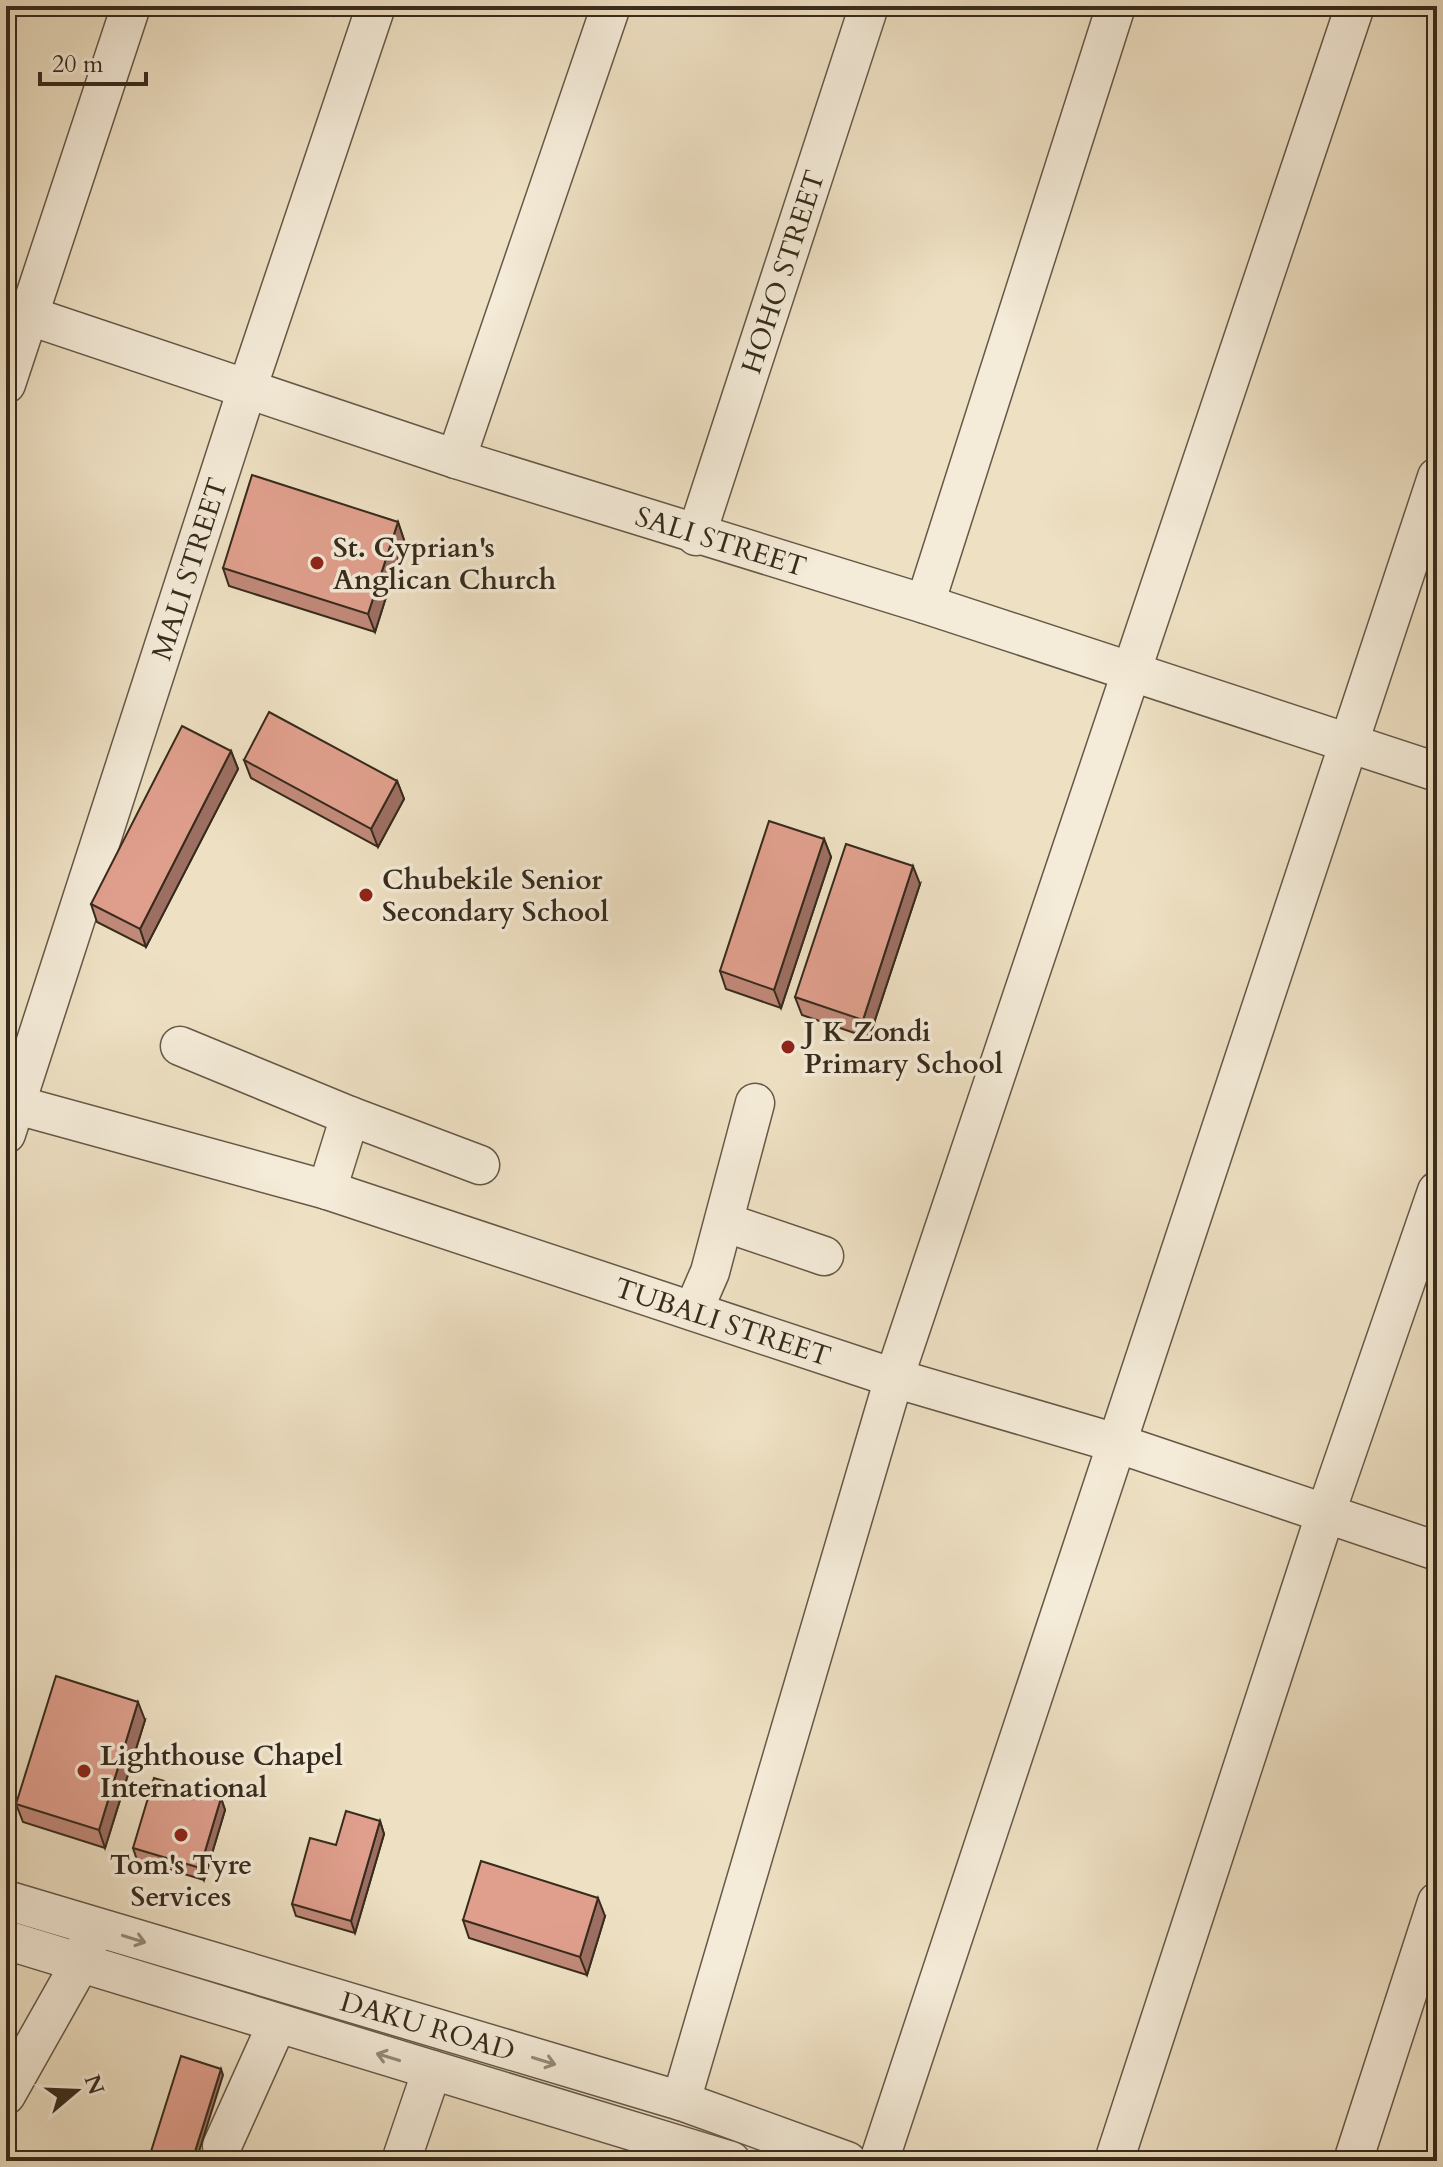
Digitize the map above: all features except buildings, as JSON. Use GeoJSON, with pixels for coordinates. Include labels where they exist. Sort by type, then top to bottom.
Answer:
{"type":"FeatureCollection","features":[{"type":"Feature","properties":{"kind":"street"},"geometry":{"type":"LineString","coordinates":[[6,384],[17,312],[131,6]]}},
{"type":"Feature","properties":{"kind":"street","name":"MALI STREET"},"geometry":{"type":"LineString","coordinates":[[9,1114],[376,6]]}},
{"type":"Feature","properties":{"kind":"street"},"geometry":{"type":"LineString","coordinates":[[456,459],[611,6]]}},
{"type":"Feature","properties":{"kind":"street","name":"HOHO STREET"},"geometry":{"type":"LineString","coordinates":[[696,536],[869,6]]}},
{"type":"Feature","properties":{"kind":"street"},"geometry":{"type":"LineString","coordinates":[[925,604],[1116,6]]}},
{"type":"Feature","properties":{"kind":"street"},"geometry":{"type":"LineString","coordinates":[[681,2101],[894,1378],[1355,6]]}},
{"type":"Feature","properties":{"kind":"street","name":"SALI STREET"},"geometry":{"type":"LineString","coordinates":[[17,312],[456,459],[696,536],[925,604],[1437,772]]}},
{"type":"Feature","properties":{"kind":"street"},"geometry":{"type":"LineString","coordinates":[[879,2161],[1437,477]]}},
{"type":"Feature","properties":{"kind":"street"},"geometry":{"type":"LineString","coordinates":[[180,1046],[480,1165]]}},
{"type":"Feature","properties":{"kind":"street"},"geometry":{"type":"LineString","coordinates":[[693,1311],[710,1272],[755,1103]]}},
{"type":"Feature","properties":{"kind":"street","name":"TUBALI STREET"},"geometry":{"type":"LineString","coordinates":[[9,1114],[327,1190],[894,1378],[1116,1443],[1437,1551]]}},
{"type":"Feature","properties":{"kind":"street"},"geometry":{"type":"LineString","coordinates":[[327,1190],[350,1116]]}},
{"type":"Feature","properties":{"kind":"street"},"geometry":{"type":"LineString","coordinates":[[1114,2161],[1325,1515],[1437,1191]]}},
{"type":"Feature","properties":{"kind":"street"},"geometry":{"type":"LineString","coordinates":[[724,1222],[824,1256]]}},
{"type":"Feature","properties":{"kind":"street","name":"DAKU ROAD"},"geometry":{"type":"LineString","coordinates":[[6,1900],[681,2101],[847,2161]]}},
{"type":"Feature","properties":{"kind":"street"},"geometry":{"type":"LineString","coordinates":[[1353,2161],[1437,1902]]}},
{"type":"Feature","properties":{"kind":"street"},"geometry":{"type":"LineString","coordinates":[[6,2095],[81,1962],[93,1927]]}},
{"type":"Feature","properties":{"kind":"street","name":"DAKU ROAD"},"geometry":{"type":"LineString","coordinates":[[6,1940],[432,2070],[658,2150],[731,2161]]}},
{"type":"Feature","properties":{"kind":"street"},"geometry":{"type":"LineString","coordinates":[[222,2146],[277,2024]]}},
{"type":"Feature","properties":{"kind":"street"},"geometry":{"type":"LineString","coordinates":[[401,2161],[432,2070]]}},
{"type":"Feature","properties":{"kind":"place","name":"St. Cyprian's Anglican Church"},"geometry":{"type":"Point","coordinates":[317,563]}},
{"type":"Feature","properties":{"kind":"place","name":"Chubekile Senior Secondary School"},"geometry":{"type":"Point","coordinates":[366,895]}},
{"type":"Feature","properties":{"kind":"place","name":"J K Zondi Primary School"},"geometry":{"type":"Point","coordinates":[788,1047]}},
{"type":"Feature","properties":{"kind":"place","name":"Lighthouse Chapel International"},"geometry":{"type":"Point","coordinates":[84,1771]}},
{"type":"Feature","properties":{"kind":"place","name":"Tom's Tyre Services"},"geometry":{"type":"Point","coordinates":[181,1835]}}]}
